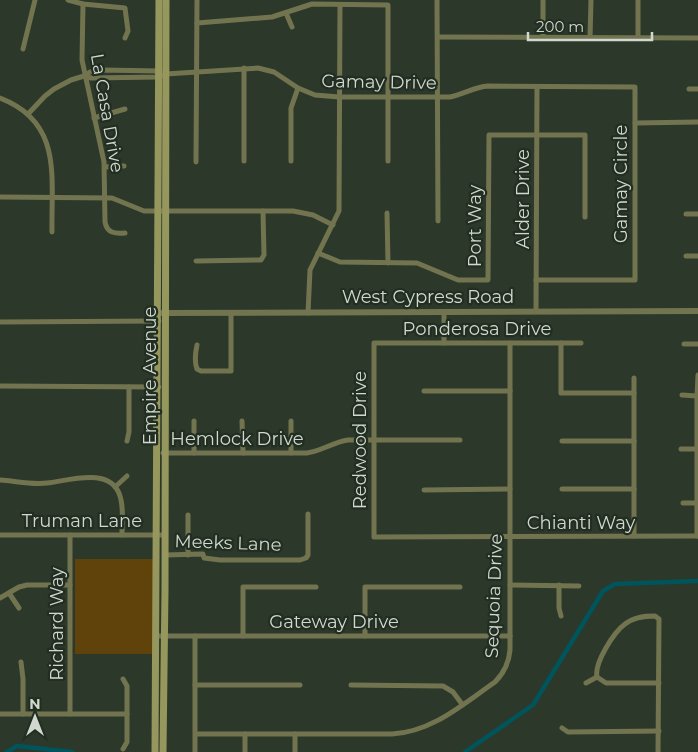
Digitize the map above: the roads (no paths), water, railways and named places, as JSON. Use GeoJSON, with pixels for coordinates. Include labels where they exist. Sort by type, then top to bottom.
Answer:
{"type":"FeatureCollection","features":[{"type":"Feature","properties":{"kind":"main road","name":"Empire Avenue"},"geometry":{"type":"LineString","coordinates":[[159,0],[162,211],[161,636],[163,752]]}},
{"type":"Feature","properties":{"kind":"main road","name":"Empire Avenue"},"geometry":{"type":"LineString","coordinates":[[161,74],[166,0]]}},
{"type":"Feature","properties":{"kind":"main road","name":"Empire Avenue"},"geometry":{"type":"LineString","coordinates":[[155,752],[164,555],[161,535]]}},
{"type":"Feature","properties":{"kind":"street"},"geometry":{"type":"LineString","coordinates":[[23,49],[35,0]]}},
{"type":"Feature","properties":{"kind":"street"},"geometry":{"type":"LineString","coordinates":[[68,0],[83,4],[125,8],[128,31],[125,38]]}},
{"type":"Feature","properties":{"kind":"street"},"geometry":{"type":"LineString","coordinates":[[196,162],[197,0]]}},
{"type":"Feature","properties":{"kind":"street"},"geometry":{"type":"LineString","coordinates":[[438,0],[438,220]]}},
{"type":"Feature","properties":{"kind":"street"},"geometry":{"type":"LineString","coordinates":[[543,0],[543,38]]}},
{"type":"Feature","properties":{"kind":"street"},"geometry":{"type":"LineString","coordinates":[[590,0],[590,38]]}},
{"type":"Feature","properties":{"kind":"street"},"geometry":{"type":"LineString","coordinates":[[638,0],[638,38]]}},
{"type":"Feature","properties":{"kind":"street","name":"La Casa Drive"},"geometry":{"type":"LineString","coordinates":[[83,4],[82,60],[105,167],[106,226],[111,232],[116,234],[125,233]]}},
{"type":"Feature","properties":{"kind":"street"},"geometry":{"type":"LineString","coordinates":[[196,23],[272,17],[312,4],[388,5],[388,161]]}},
{"type":"Feature","properties":{"kind":"street"},"geometry":{"type":"LineString","coordinates":[[308,313],[309,274],[336,218],[339,204],[340,4]]}},
{"type":"Feature","properties":{"kind":"street"},"geometry":{"type":"LineString","coordinates":[[286,13],[292,27]]}},
{"type":"Feature","properties":{"kind":"street"},"geometry":{"type":"LineString","coordinates":[[438,37],[698,38]]}},
{"type":"Feature","properties":{"kind":"street"},"geometry":{"type":"LineString","coordinates":[[244,68],[244,161]]}},
{"type":"Feature","properties":{"kind":"street","name":"Gamay Drive"},"geometry":{"type":"LineString","coordinates":[[28,114],[54,89],[90,72],[101,70],[161,74],[258,68],[274,72],[298,88],[315,95],[339,97],[437,97],[458,95],[478,87],[537,86]]}},
{"type":"Feature","properties":{"kind":"street","name":"Gamay Circle"},"geometry":{"type":"LineString","coordinates":[[536,280],[635,280],[634,87],[537,86]]}},
{"type":"Feature","properties":{"kind":"street","name":"Alder Drive"},"geometry":{"type":"LineString","coordinates":[[536,312],[537,86]]}},
{"type":"Feature","properties":{"kind":"street"},"geometry":{"type":"LineString","coordinates":[[291,162],[291,108],[298,88]]}},
{"type":"Feature","properties":{"kind":"street"},"geometry":{"type":"LineString","coordinates":[[689,88],[698,88]]}},
{"type":"Feature","properties":{"kind":"street"},"geometry":{"type":"LineString","coordinates":[[0,98],[16,105],[39,126],[50,154],[52,232]]}},
{"type":"Feature","properties":{"kind":"street"},"geometry":{"type":"LineString","coordinates":[[94,118],[125,110]]}},
{"type":"Feature","properties":{"kind":"street"},"geometry":{"type":"LineString","coordinates":[[635,123],[698,122]]}},
{"type":"Feature","properties":{"kind":"street","name":"Port Way"},"geometry":{"type":"LineString","coordinates":[[318,253],[340,262],[417,264],[428,266],[458,280],[488,280],[489,135],[537,135]]}},
{"type":"Feature","properties":{"kind":"street"},"geometry":{"type":"LineString","coordinates":[[537,135],[585,135],[585,217]]}},
{"type":"Feature","properties":{"kind":"street"},"geometry":{"type":"LineString","coordinates":[[105,167],[124,166]]}},
{"type":"Feature","properties":{"kind":"street"},"geometry":{"type":"LineString","coordinates":[[0,197],[118,199],[137,209],[162,211],[302,212],[314,215],[333,225]]}},
{"type":"Feature","properties":{"kind":"street"},"geometry":{"type":"LineString","coordinates":[[196,261],[261,260],[264,255],[263,211]]}},
{"type":"Feature","properties":{"kind":"street"},"geometry":{"type":"LineString","coordinates":[[387,213],[388,263]]}},
{"type":"Feature","properties":{"kind":"street"},"geometry":{"type":"LineString","coordinates":[[686,214],[698,214]]}},
{"type":"Feature","properties":{"kind":"street"},"geometry":{"type":"LineString","coordinates":[[686,256],[698,256]]}},
{"type":"Feature","properties":{"kind":"street","name":"West Cypress Road"},"geometry":{"type":"LineString","coordinates":[[162,313],[698,311]]}},
{"type":"Feature","properties":{"kind":"street"},"geometry":{"type":"LineString","coordinates":[[444,312],[444,343]]}},
{"type":"Feature","properties":{"kind":"street"},"geometry":{"type":"LineString","coordinates":[[197,345],[195,358],[197,369],[201,371],[231,371],[231,313]]}},
{"type":"Feature","properties":{"kind":"street"},"geometry":{"type":"LineString","coordinates":[[0,322],[162,321]]}},
{"type":"Feature","properties":{"kind":"street","name":"Ponderosa Drive"},"geometry":{"type":"LineString","coordinates":[[374,343],[581,343]]}},
{"type":"Feature","properties":{"kind":"street","name":"Redwood Drive"},"geometry":{"type":"LineString","coordinates":[[374,343],[374,537]]}},
{"type":"Feature","properties":{"kind":"street","name":"Sequoia Drive"},"geometry":{"type":"LineString","coordinates":[[196,734],[407,733],[432,724],[495,682],[502,675],[509,661],[510,636],[510,343]]}},
{"type":"Feature","properties":{"kind":"street"},"geometry":{"type":"LineString","coordinates":[[561,343],[561,393],[634,393]]}},
{"type":"Feature","properties":{"kind":"street"},"geometry":{"type":"LineString","coordinates":[[684,344],[698,344]]}},
{"type":"Feature","properties":{"kind":"street"},"geometry":{"type":"LineString","coordinates":[[698,375],[696,396],[698,536]]}},
{"type":"Feature","properties":{"kind":"street"},"geometry":{"type":"LineString","coordinates":[[634,378],[634,536]]}},
{"type":"Feature","properties":{"kind":"street"},"geometry":{"type":"LineString","coordinates":[[0,386],[162,387]]}},
{"type":"Feature","properties":{"kind":"street"},"geometry":{"type":"LineString","coordinates":[[127,441],[129,432],[129,387]]}},
{"type":"Feature","properties":{"kind":"street"},"geometry":{"type":"LineString","coordinates":[[424,391],[510,391]]}},
{"type":"Feature","properties":{"kind":"street"},"geometry":{"type":"LineString","coordinates":[[682,395],[696,396]]}},
{"type":"Feature","properties":{"kind":"street"},"geometry":{"type":"LineString","coordinates":[[194,421],[194,452]]}},
{"type":"Feature","properties":{"kind":"street"},"geometry":{"type":"LineString","coordinates":[[242,421],[242,453]]}},
{"type":"Feature","properties":{"kind":"street"},"geometry":{"type":"LineString","coordinates":[[291,421],[291,453]]}},
{"type":"Feature","properties":{"kind":"street","name":"Hemlock Drive"},"geometry":{"type":"LineString","coordinates":[[161,453],[291,453],[318,451],[341,441],[460,440]]}},
{"type":"Feature","properties":{"kind":"street"},"geometry":{"type":"LineString","coordinates":[[562,441],[634,441]]}},
{"type":"Feature","properties":{"kind":"street"},"geometry":{"type":"LineString","coordinates":[[681,449],[696,449]]}},
{"type":"Feature","properties":{"kind":"street"},"geometry":{"type":"LineString","coordinates":[[115,487],[127,476]]}},
{"type":"Feature","properties":{"kind":"street"},"geometry":{"type":"LineString","coordinates":[[0,480],[38,484],[96,477],[102,479],[115,487],[121,497],[122,535]]}},
{"type":"Feature","properties":{"kind":"street"},"geometry":{"type":"LineString","coordinates":[[424,490],[510,489]]}},
{"type":"Feature","properties":{"kind":"street"},"geometry":{"type":"LineString","coordinates":[[562,489],[634,489]]}},
{"type":"Feature","properties":{"kind":"street"},"geometry":{"type":"LineString","coordinates":[[683,503],[698,503]]}},
{"type":"Feature","properties":{"kind":"street","name":"Meeks Lane"},"geometry":{"type":"LineString","coordinates":[[164,555],[203,554],[204,558],[220,560],[300,560],[308,555],[308,514]]}},
{"type":"Feature","properties":{"kind":"street"},"geometry":{"type":"LineString","coordinates":[[188,515],[188,555]]}},
{"type":"Feature","properties":{"kind":"street","name":"Truman Lane"},"geometry":{"type":"LineString","coordinates":[[0,535],[161,535]]}},
{"type":"Feature","properties":{"kind":"street","name":"Richard Way"},"geometry":{"type":"LineString","coordinates":[[70,535],[70,714]]}},
{"type":"Feature","properties":{"kind":"street","name":"Chianti Way"},"geometry":{"type":"LineString","coordinates":[[374,537],[698,536]]}},
{"type":"Feature","properties":{"kind":"street"},"geometry":{"type":"LineString","coordinates":[[0,598],[18,587],[27,585],[70,585]]}},
{"type":"Feature","properties":{"kind":"street"},"geometry":{"type":"LineString","coordinates":[[510,585],[579,586]]}},
{"type":"Feature","properties":{"kind":"street"},"geometry":{"type":"LineString","coordinates":[[559,585],[561,616]]}},
{"type":"Feature","properties":{"kind":"street"},"geometry":{"type":"LineString","coordinates":[[243,636],[243,587],[316,587]]}},
{"type":"Feature","properties":{"kind":"street"},"geometry":{"type":"LineString","coordinates":[[365,636],[365,587],[460,587]]}},
{"type":"Feature","properties":{"kind":"street"},"geometry":{"type":"LineString","coordinates":[[9,593],[19,608]]}},
{"type":"Feature","properties":{"kind":"street"},"geometry":{"type":"LineString","coordinates":[[597,677],[596,667],[620,628],[631,620],[640,617],[658,617],[658,752]]}},
{"type":"Feature","properties":{"kind":"street","name":"Gateway Drive"},"geometry":{"type":"LineString","coordinates":[[161,636],[510,636]]}},
{"type":"Feature","properties":{"kind":"street"},"geometry":{"type":"LineString","coordinates":[[195,636],[195,752]]}},
{"type":"Feature","properties":{"kind":"street"},"geometry":{"type":"LineString","coordinates":[[21,662],[23,714]]}},
{"type":"Feature","properties":{"kind":"street"},"geometry":{"type":"LineString","coordinates":[[586,683],[597,677]]}},
{"type":"Feature","properties":{"kind":"street"},"geometry":{"type":"LineString","coordinates":[[597,677],[606,683],[659,683]]}},
{"type":"Feature","properties":{"kind":"street"},"geometry":{"type":"LineString","coordinates":[[123,679],[127,686],[127,742],[123,749]]}},
{"type":"Feature","properties":{"kind":"street"},"geometry":{"type":"LineString","coordinates":[[195,685],[300,685]]}},
{"type":"Feature","properties":{"kind":"street"},"geometry":{"type":"LineString","coordinates":[[351,685],[443,686],[453,692],[462,704]]}},
{"type":"Feature","properties":{"kind":"street"},"geometry":{"type":"LineString","coordinates":[[0,714],[127,714]]}},
{"type":"Feature","properties":{"kind":"street"},"geometry":{"type":"LineString","coordinates":[[562,728],[568,732],[658,731]]}},
{"type":"Feature","properties":{"kind":"street"},"geometry":{"type":"LineString","coordinates":[[245,734],[245,752]]}},
{"type":"Feature","properties":{"kind":"street"},"geometry":{"type":"LineString","coordinates":[[295,734],[295,752]]}},
{"type":"Feature","properties":{"kind":"waterway"},"geometry":{"type":"LineString","coordinates":[[465,752],[533,705],[603,591],[615,584],[698,581]]}},
{"type":"Feature","properties":{"kind":"waterway"},"geometry":{"type":"LineString","coordinates":[[7,752],[17,746],[72,752]]}}]}
